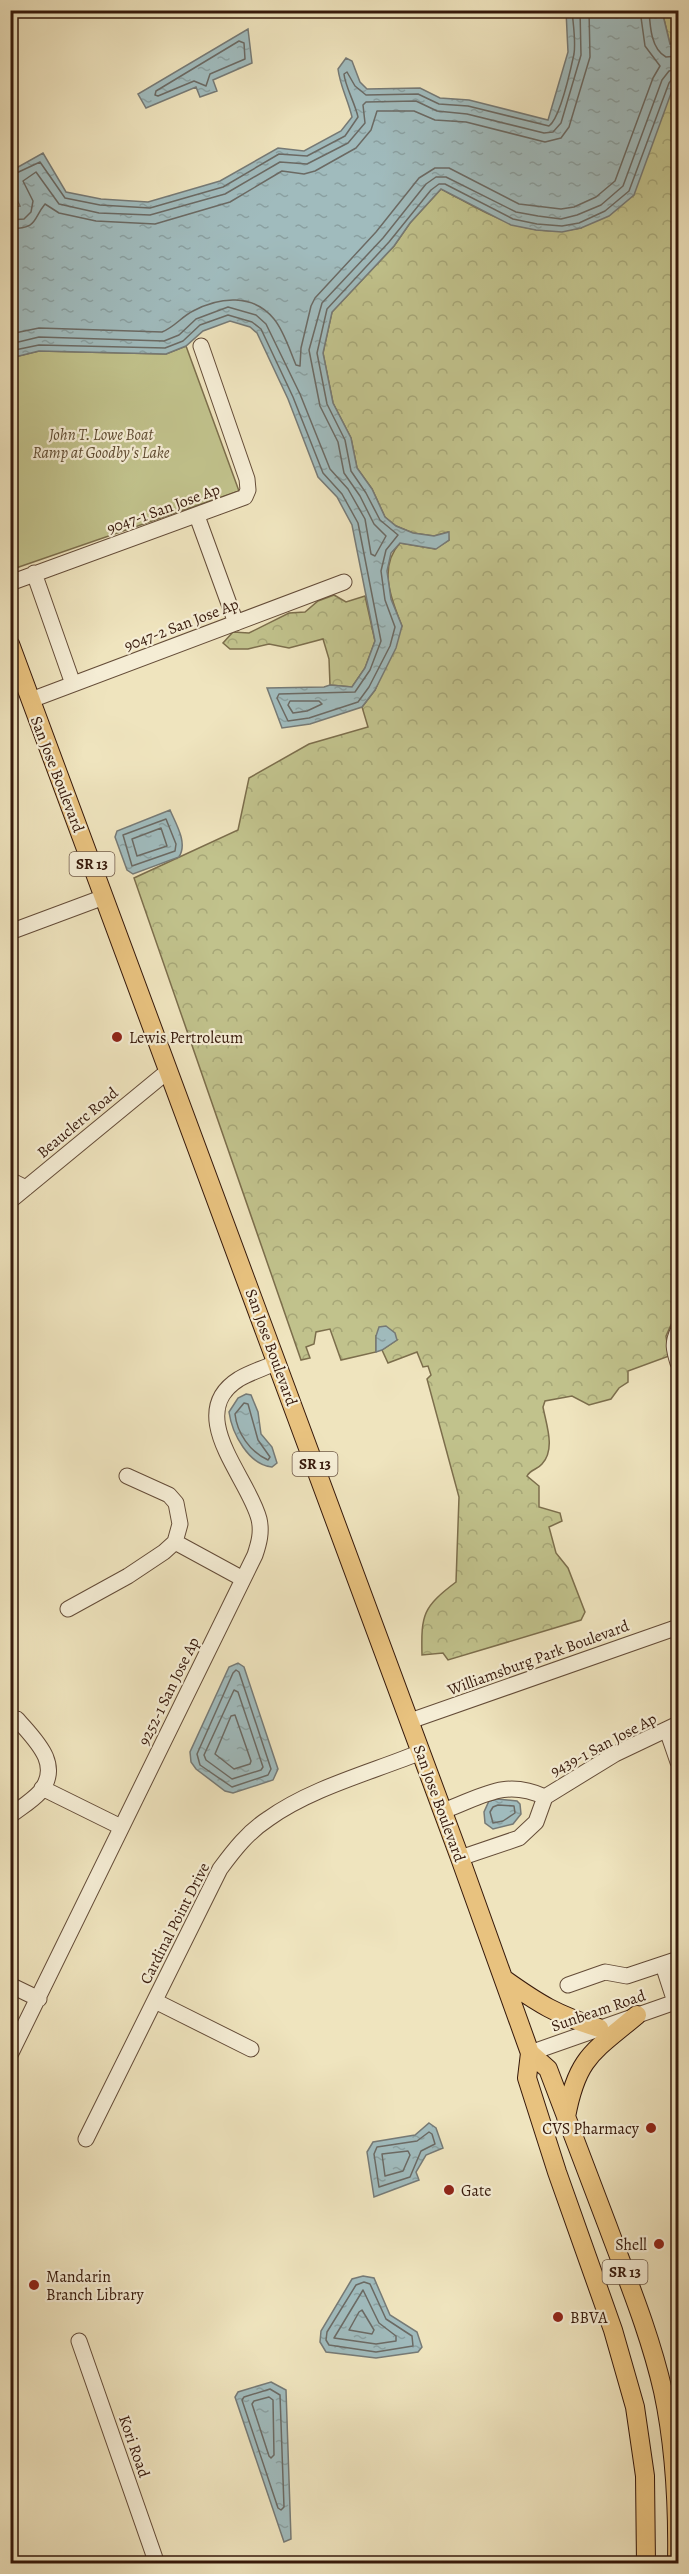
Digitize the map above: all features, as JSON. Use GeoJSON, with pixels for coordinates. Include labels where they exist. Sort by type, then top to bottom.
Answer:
{"type":"FeatureCollection","features":[{"type":"Feature","properties":{"kind":"main road","name":"San Jose Boulevard"},"geometry":{"type":"LineString","coordinates":[[10,644],[278,1362],[530,2053],[527,2078],[557,2172],[611,2323],[635,2407],[645,2476],[646,2564]]}},
{"type":"Feature","properties":{"kind":"main road"},"geometry":{"type":"LineString","coordinates":[[504,1979],[545,2008],[565,2018],[599,2028]]}},
{"type":"Feature","properties":{"kind":"main road"},"geometry":{"type":"LineString","coordinates":[[566,2117],[579,2069],[591,2054],[637,2015]]}},
{"type":"Feature","properties":{"kind":"main road","name":"San Jose Boulevard"},"geometry":{"type":"LineString","coordinates":[[530,2053],[548,2069],[636,2301],[650,2345],[668,2419],[678,2507],[677,2564]]}},
{"type":"Feature","properties":{"kind":"street","name":"9047-1 San Jose Ap"},"geometry":{"type":"LineString","coordinates":[[10,584],[34,573],[245,497],[248,490],[247,479],[201,346]]}},
{"type":"Feature","properties":{"kind":"street"},"geometry":{"type":"LineString","coordinates":[[197,516],[236,622]]}},
{"type":"Feature","properties":{"kind":"street"},"geometry":{"type":"LineString","coordinates":[[34,573],[73,684]]}},
{"type":"Feature","properties":{"kind":"street","name":"9047-2 San Jose Ap"},"geometry":{"type":"LineString","coordinates":[[31,700],[344,582]]}},
{"type":"Feature","properties":{"kind":"street"},"geometry":{"type":"LineString","coordinates":[[10,932],[104,897]]}},
{"type":"Feature","properties":{"kind":"street","name":"Beauclerc Road"},"geometry":{"type":"LineString","coordinates":[[10,1201],[168,1071]]}},
{"type":"Feature","properties":{"kind":"street"},"geometry":{"type":"LineString","coordinates":[[10,1180],[26,1188]]}},
{"type":"Feature","properties":{"kind":"street"},"geometry":{"type":"LineString","coordinates":[[678,1331],[674,1338],[674,1349],[678,1363]]}},
{"type":"Feature","properties":{"kind":"street","name":"9252-1 San Jose Ap"},"geometry":{"type":"LineString","coordinates":[[10,2055],[260,1542],[259,1518],[222,1442],[216,1422],[218,1408],[225,1393],[240,1378],[278,1362]]}},
{"type":"Feature","properties":{"kind":"street"},"geometry":{"type":"LineString","coordinates":[[68,1609],[128,1576],[175,1542],[180,1524],[176,1503],[169,1496],[128,1476]]}},
{"type":"Feature","properties":{"kind":"street"},"geometry":{"type":"LineString","coordinates":[[175,1542],[243,1579]]}},
{"type":"Feature","properties":{"kind":"street","name":"Williamsburg Park Boulevard"},"geometry":{"type":"LineString","coordinates":[[410,1721],[678,1627]]}},
{"type":"Feature","properties":{"kind":"street"},"geometry":{"type":"LineString","coordinates":[[10,1816],[42,1788],[49,1768],[46,1755],[17,1719]]}},
{"type":"Feature","properties":{"kind":"street"},"geometry":{"type":"LineString","coordinates":[[673,1727],[678,1762]]}},
{"type":"Feature","properties":{"kind":"street","name":"9439-1 San Jose Ap"},"geometry":{"type":"LineString","coordinates":[[460,1858],[519,1838],[536,1822],[545,1797],[605,1760],[673,1727]]}},
{"type":"Feature","properties":{"kind":"street","name":"Cardinal Point Drive"},"geometry":{"type":"LineString","coordinates":[[86,2139],[220,1869],[248,1835],[289,1805],[421,1752]]}},
{"type":"Feature","properties":{"kind":"street","name":"9439-1 San Jose Ap"},"geometry":{"type":"LineString","coordinates":[[443,1811],[501,1789],[515,1787],[528,1789],[545,1797]]}},
{"type":"Feature","properties":{"kind":"street"},"geometry":{"type":"LineString","coordinates":[[42,1788],[121,1827]]}},
{"type":"Feature","properties":{"kind":"street"},"geometry":{"type":"LineString","coordinates":[[568,1985],[605,1972],[627,1977],[678,1959]]}},
{"type":"Feature","properties":{"kind":"street"},"geometry":{"type":"LineString","coordinates":[[663,1965],[677,2002]]}},
{"type":"Feature","properties":{"kind":"street"},"geometry":{"type":"LineString","coordinates":[[10,1985],[39,1999]]}},
{"type":"Feature","properties":{"kind":"street"},"geometry":{"type":"LineString","coordinates":[[155,2001],[251,2049]]}},
{"type":"Feature","properties":{"kind":"street","name":"Sunbeam Road"},"geometry":{"type":"LineString","coordinates":[[530,2053],[677,2002]]}},
{"type":"Feature","properties":{"kind":"street","name":"Kori Road"},"geometry":{"type":"LineString","coordinates":[[79,2341],[157,2564]]}},
{"type":"Feature","properties":{"kind":"green space"},"geometry":{"type":"Polygon","coordinates":[[[662,11],[678,11],[678,42],[670,44],[662,11]]]}},
{"type":"Feature","properties":{"kind":"green space"},"geometry":{"type":"Polygon","coordinates":[[[678,80],[678,1309],[666,1336],[669,1356],[628,1371],[628,1382],[619,1388],[611,1399],[589,1405],[572,1396],[545,1401],[543,1407],[549,1436],[548,1451],[542,1464],[527,1476],[539,1486],[539,1507],[560,1513],[562,1521],[549,1527],[556,1553],[568,1568],[585,1612],[581,1620],[448,1660],[443,1653],[422,1655],[422,1630],[426,1612],[437,1598],[456,1582],[459,1497],[427,1379],[431,1375],[428,1366],[423,1367],[417,1352],[388,1363],[382,1350],[397,1340],[376,1336],[376,1352],[341,1360],[330,1329],[316,1332],[314,1344],[306,1347],[310,1358],[301,1360],[134,878],[238,830],[249,778],[309,744],[368,727],[362,707],[375,690],[402,626],[389,583],[389,562],[393,552],[400,543],[435,549],[449,540],[448,532],[434,536],[413,533],[396,526],[385,517],[372,489],[357,468],[351,438],[333,403],[323,353],[332,312],[394,246],[410,223],[441,189],[492,215],[525,228],[561,231],[581,228],[678,80]]]}},
{"type":"Feature","properties":{"kind":"green space","name":"John T. Lowe Boat Ramp at Goodby's Lake"},"geometry":{"type":"Polygon","coordinates":[[[186,346],[239,491],[16,568],[10,546],[10,358],[39,351],[166,354],[186,346]]]}},
{"type":"Feature","properties":{"kind":"green space"},"geometry":{"type":"Polygon","coordinates":[[[334,595],[346,602],[365,596],[375,641],[365,668],[352,687],[330,685],[329,659],[323,639],[289,648],[269,644],[248,649],[230,649],[223,643],[233,632],[249,633],[289,613],[305,612],[318,601],[334,595]]]}},
{"type":"Feature","properties":{"kind":"water"},"geometry":{"type":"Polygon","coordinates":[[[566,11],[662,11],[670,44],[678,42],[678,80],[674,85],[634,195],[609,216],[581,228],[562,232],[511,225],[441,189],[410,223],[394,246],[332,312],[323,353],[333,403],[351,438],[357,468],[372,489],[385,517],[396,526],[413,533],[434,536],[449,532],[449,540],[436,549],[400,543],[391,553],[387,571],[391,599],[402,626],[396,648],[375,690],[362,707],[310,724],[282,728],[267,688],[330,685],[352,687],[365,668],[375,641],[352,525],[337,497],[318,477],[288,399],[257,333],[250,327],[230,321],[203,331],[186,346],[166,354],[39,351],[11,358],[11,207],[20,206],[11,187],[11,171],[43,153],[66,192],[101,199],[148,202],[220,181],[278,148],[304,151],[341,131],[352,117],[338,69],[346,58],[352,61],[360,82],[367,89],[420,88],[440,98],[469,100],[548,120],[568,52],[566,11]]]}},
{"type":"Feature","properties":{"kind":"water"},"geometry":{"type":"Polygon","coordinates":[[[248,29],[252,63],[213,80],[217,91],[200,97],[196,87],[146,108],[138,94],[248,29]]]}},
{"type":"Feature","properties":{"kind":"water"},"geometry":{"type":"Polygon","coordinates":[[[170,810],[182,840],[179,857],[133,874],[127,870],[115,837],[117,831],[170,810]]]}},
{"type":"Feature","properties":{"kind":"water"},"geometry":{"type":"Polygon","coordinates":[[[386,1326],[395,1333],[397,1340],[376,1352],[376,1336],[379,1327],[386,1326]]]}},
{"type":"Feature","properties":{"kind":"water"},"geometry":{"type":"Polygon","coordinates":[[[246,1394],[251,1395],[258,1412],[261,1434],[272,1447],[277,1463],[272,1467],[256,1461],[249,1455],[234,1430],[229,1412],[238,1398],[246,1394]]]}},
{"type":"Feature","properties":{"kind":"water"},"geometry":{"type":"Polygon","coordinates":[[[238,1663],[244,1667],[278,1769],[273,1780],[233,1793],[225,1791],[196,1769],[191,1762],[190,1752],[229,1667],[238,1663]]]}},
{"type":"Feature","properties":{"kind":"water"},"geometry":{"type":"Polygon","coordinates":[[[497,1799],[517,1801],[520,1804],[521,1814],[513,1824],[493,1829],[485,1823],[484,1812],[489,1801],[497,1799]]]}},
{"type":"Feature","properties":{"kind":"water"},"geometry":{"type":"Polygon","coordinates":[[[429,2123],[436,2128],[443,2148],[426,2155],[416,2172],[419,2180],[374,2197],[367,2152],[373,2142],[415,2135],[429,2123]]]}},
{"type":"Feature","properties":{"kind":"water"},"geometry":{"type":"Polygon","coordinates":[[[363,2276],[374,2278],[390,2315],[417,2332],[422,2347],[418,2352],[376,2358],[326,2352],[320,2342],[321,2331],[352,2279],[363,2276]]]}},
{"type":"Feature","properties":{"kind":"water"},"geometry":{"type":"Polygon","coordinates":[[[271,2382],[286,2390],[291,2539],[284,2542],[235,2397],[238,2392],[271,2382]]]}},
{"type":"Feature","properties":{"kind":"place","name":"Lewis Pertroleum"},"geometry":{"type":"Point","coordinates":[117,1037]}},
{"type":"Feature","properties":{"kind":"place","name":"CVS Pharmacy"},"geometry":{"type":"Point","coordinates":[651,2128]}},
{"type":"Feature","properties":{"kind":"place","name":"Gate"},"geometry":{"type":"Point","coordinates":[449,2190]}},
{"type":"Feature","properties":{"kind":"place","name":"Shell"},"geometry":{"type":"Point","coordinates":[659,2244]}},
{"type":"Feature","properties":{"kind":"place","name":"Mandarin Branch Library"},"geometry":{"type":"Point","coordinates":[34,2285]}},
{"type":"Feature","properties":{"kind":"place","name":"BBVA"},"geometry":{"type":"Point","coordinates":[558,2317]}}]}
